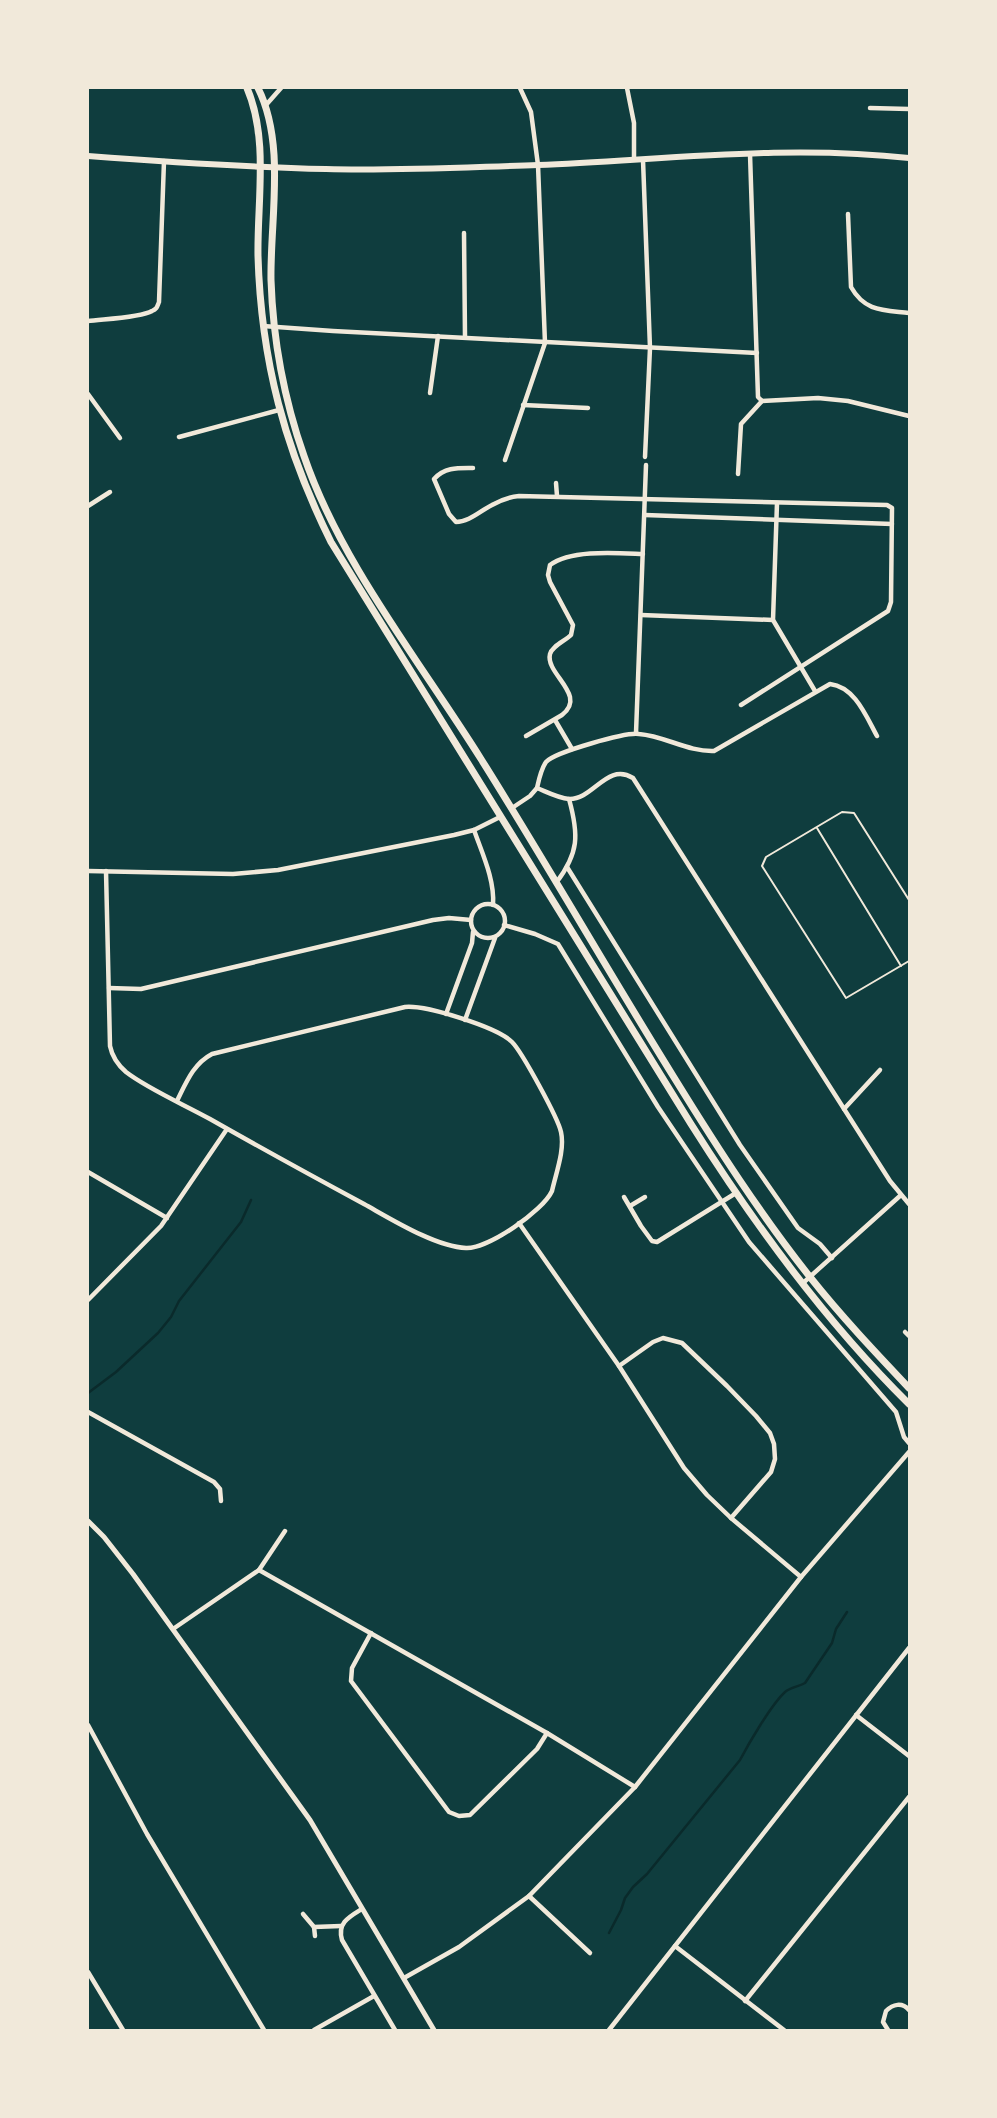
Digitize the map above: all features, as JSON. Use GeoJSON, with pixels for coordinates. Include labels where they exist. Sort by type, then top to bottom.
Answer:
{"type":"FeatureCollection","features":[{"type":"Feature","properties":{"kind":"highway"},"geometry":{"type":"LineString","coordinates":[[247,88],[258,127],[258,250],[263,326],[279,410],[299,472],[331,542],[736,1193],[803,1283],[909,1404]]}},
{"type":"Feature","properties":{"kind":"highway"},"geometry":{"type":"LineString","coordinates":[[258,88],[270,123],[273,167],[274,326],[289,407],[303,454],[340,537],[402,639],[481,760],[717,1146],[810,1277],[909,1388]]}},
{"type":"Feature","properties":{"kind":"highway"},"geometry":{"type":"LineString","coordinates":[[258,250],[272,249]]}},
{"type":"Feature","properties":{"kind":"highway"},"geometry":{"type":"LineString","coordinates":[[500,817],[511,809]]}},
{"type":"Feature","properties":{"kind":"main road"},"geometry":{"type":"LineString","coordinates":[[88,156],[273,167],[378,169],[824,152],[909,158]]}},
{"type":"Feature","properties":{"kind":"street"},"geometry":{"type":"LineString","coordinates":[[266,105],[281,88]]}},
{"type":"Feature","properties":{"kind":"street"},"geometry":{"type":"LineString","coordinates":[[505,460],[545,342],[538,165],[531,112],[520,88]]}},
{"type":"Feature","properties":{"kind":"street"},"geometry":{"type":"LineString","coordinates":[[627,88],[634,122],[634,160]]}},
{"type":"Feature","properties":{"kind":"street"},"geometry":{"type":"LineString","coordinates":[[870,108],[909,109]]}},
{"type":"Feature","properties":{"kind":"street"},"geometry":{"type":"LineString","coordinates":[[750,154],[758,397],[762,401]]}},
{"type":"Feature","properties":{"kind":"street"},"geometry":{"type":"LineString","coordinates":[[643,160],[650,348],[645,457]]}},
{"type":"Feature","properties":{"kind":"street"},"geometry":{"type":"LineString","coordinates":[[88,321],[152,312],[159,302],[164,162]]}},
{"type":"Feature","properties":{"kind":"street"},"geometry":{"type":"LineString","coordinates":[[848,214],[851,287],[857,297],[872,308],[909,313]]}},
{"type":"Feature","properties":{"kind":"street"},"geometry":{"type":"LineString","coordinates":[[464,233],[465,337]]}},
{"type":"Feature","properties":{"kind":"street"},"geometry":{"type":"LineString","coordinates":[[263,326],[757,353]]}},
{"type":"Feature","properties":{"kind":"street"},"geometry":{"type":"LineString","coordinates":[[430,393],[438,336]]}},
{"type":"Feature","properties":{"kind":"street"},"geometry":{"type":"LineString","coordinates":[[88,394],[120,438]]}},
{"type":"Feature","properties":{"kind":"street"},"geometry":{"type":"LineString","coordinates":[[738,474],[741,424],[762,401],[818,398],[838,400],[909,416]]}},
{"type":"Feature","properties":{"kind":"street"},"geometry":{"type":"LineString","coordinates":[[523,405],[588,408]]}},
{"type":"Feature","properties":{"kind":"street"},"geometry":{"type":"LineString","coordinates":[[178,437],[279,410]]}},
{"type":"Feature","properties":{"kind":"street"},"geometry":{"type":"LineString","coordinates":[[636,733],[646,465]]}},
{"type":"Feature","properties":{"kind":"street"},"geometry":{"type":"LineString","coordinates":[[473,468],[452,468],[434,478],[449,514],[456,522],[472,517],[507,498],[519,496],[887,505],[892,508],[891,602],[888,611],[741,705]]}},
{"type":"Feature","properties":{"kind":"street"},"geometry":{"type":"LineString","coordinates":[[556,483],[557,496]]}},
{"type":"Feature","properties":{"kind":"street"},"geometry":{"type":"LineString","coordinates":[[88,506],[110,492]]}},
{"type":"Feature","properties":{"kind":"street"},"geometry":{"type":"LineString","coordinates":[[777,503],[773,620],[816,691]]}},
{"type":"Feature","properties":{"kind":"street"},"geometry":{"type":"LineString","coordinates":[[646,515],[892,524]]}},
{"type":"Feature","properties":{"kind":"street"},"geometry":{"type":"LineString","coordinates":[[526,736],[567,711],[570,697],[551,664],[552,649],[571,635],[573,625],[550,582],[550,565],[559,559],[600,552],[643,554]]}},
{"type":"Feature","properties":{"kind":"street"},"geometry":{"type":"LineString","coordinates":[[642,615],[773,620]]}},
{"type":"Feature","properties":{"kind":"street"},"geometry":{"type":"LineString","coordinates":[[511,809],[537,788],[545,763],[553,756],[636,733],[696,750],[713,751],[723,748],[830,684],[846,689],[858,703],[877,736]]}},
{"type":"Feature","properties":{"kind":"street"},"geometry":{"type":"LineString","coordinates":[[555,720],[572,749]]}},
{"type":"Feature","properties":{"kind":"street"},"geometry":{"type":"LineString","coordinates":[[537,788],[569,799],[578,798],[617,774],[634,778],[844,1109],[909,1204]]}},
{"type":"Feature","properties":{"kind":"street"},"geometry":{"type":"LineString","coordinates":[[556,883],[572,859],[576,835],[569,799]]}},
{"type":"Feature","properties":{"kind":"street"},"geometry":{"type":"LineString","coordinates":[[88,871],[233,874],[278,870],[474,830],[500,817]]}},
{"type":"Feature","properties":{"kind":"street"},"geometry":{"type":"LineString","coordinates":[[474,830],[494,897],[493,905]]}},
{"type":"Feature","properties":{"kind":"street"},"geometry":{"type":"LineString","coordinates":[[567,867],[740,1146],[798,1228],[820,1244],[832,1258]]}},
{"type":"Feature","properties":{"kind":"street"},"geometry":{"type":"LineString","coordinates":[[106,871],[110,1046],[114,1058],[130,1075],[227,1129],[401,1224],[455,1247],[480,1246],[538,1209],[549,1197],[559,1160],[562,1134],[557,1120],[512,1042],[465,1020],[419,1006],[219,1051],[203,1058],[177,1101]]}},
{"type":"Feature","properties":{"kind":"street"},"geometry":{"type":"LineString","coordinates":[[446,1014],[472,943],[472,914],[479,907],[493,905],[502,912],[504,925],[492,944],[465,1020]]}},
{"type":"Feature","properties":{"kind":"street"},"geometry":{"type":"LineString","coordinates":[[108,988],[141,989],[433,920],[471,920]]}},
{"type":"Feature","properties":{"kind":"street"},"geometry":{"type":"LineString","coordinates":[[504,925],[558,944],[658,1107],[720,1201],[749,1242],[896,1412],[904,1437],[909,1443]]}},
{"type":"Feature","properties":{"kind":"street"},"geometry":{"type":"LineString","coordinates":[[473,929],[484,937],[498,934]]}},
{"type":"Feature","properties":{"kind":"street"},"geometry":{"type":"LineString","coordinates":[[844,1109],[880,1070]]}},
{"type":"Feature","properties":{"kind":"street"},"geometry":{"type":"LineString","coordinates":[[88,1300],[167,1218],[227,1129]]}},
{"type":"Feature","properties":{"kind":"street"},"geometry":{"type":"LineString","coordinates":[[88,1172],[167,1218]]}},
{"type":"Feature","properties":{"kind":"street"},"geometry":{"type":"LineString","coordinates":[[624,1197],[652,1241],[657,1241],[736,1193]]}},
{"type":"Feature","properties":{"kind":"street"},"geometry":{"type":"LineString","coordinates":[[803,1283],[901,1195]]}},
{"type":"Feature","properties":{"kind":"street"},"geometry":{"type":"LineString","coordinates":[[629,1206],[645,1197]]}},
{"type":"Feature","properties":{"kind":"street"},"geometry":{"type":"LineString","coordinates":[[519,1223],[619,1366],[684,1468],[731,1518],[801,1577]]}},
{"type":"Feature","properties":{"kind":"street"},"geometry":{"type":"LineString","coordinates":[[619,1366],[663,1338],[682,1343],[737,1396],[770,1433],[775,1458],[771,1472],[731,1518]]}},
{"type":"Feature","properties":{"kind":"street"},"geometry":{"type":"LineString","coordinates":[[88,1412],[214,1482],[220,1489],[221,1501]]}},
{"type":"Feature","properties":{"kind":"street"},"geometry":{"type":"LineString","coordinates":[[404,1978],[459,1947],[529,1896],[635,1787],[801,1577],[909,1452]]}},
{"type":"Feature","properties":{"kind":"street"},"geometry":{"type":"LineString","coordinates":[[88,1521],[104,1537],[173,1629],[310,1820],[434,2031]]}},
{"type":"Feature","properties":{"kind":"street"},"geometry":{"type":"LineString","coordinates":[[173,1629],[259,1570],[285,1531]]}},
{"type":"Feature","properties":{"kind":"street"},"geometry":{"type":"LineString","coordinates":[[259,1570],[547,1733],[635,1787]]}},
{"type":"Feature","properties":{"kind":"street"},"geometry":{"type":"LineString","coordinates":[[371,1633],[352,1668],[351,1681],[439,1800],[454,1815],[465,1816],[477,1809],[537,1749],[547,1733]]}},
{"type":"Feature","properties":{"kind":"street"},"geometry":{"type":"LineString","coordinates":[[609,2031],[909,1648]]}},
{"type":"Feature","properties":{"kind":"street"},"geometry":{"type":"LineString","coordinates":[[856,1715],[909,1756]]}},
{"type":"Feature","properties":{"kind":"street"},"geometry":{"type":"LineString","coordinates":[[88,1725],[147,1834],[264,2031]]}},
{"type":"Feature","properties":{"kind":"street"},"geometry":{"type":"LineString","coordinates":[[745,2001],[909,1797]]}},
{"type":"Feature","properties":{"kind":"street"},"geometry":{"type":"LineString","coordinates":[[529,1896],[590,1953]]}},
{"type":"Feature","properties":{"kind":"street"},"geometry":{"type":"LineString","coordinates":[[362,1909],[348,1918],[341,1926],[340,1933],[395,2031]]}},
{"type":"Feature","properties":{"kind":"street"},"geometry":{"type":"LineString","coordinates":[[303,1914],[314,1927],[315,1936]]}},
{"type":"Feature","properties":{"kind":"street"},"geometry":{"type":"LineString","coordinates":[[314,1927],[341,1926]]}},
{"type":"Feature","properties":{"kind":"street"},"geometry":{"type":"LineString","coordinates":[[675,1946],[784,2031]]}},
{"type":"Feature","properties":{"kind":"street"},"geometry":{"type":"LineString","coordinates":[[88,1972],[123,2031]]}},
{"type":"Feature","properties":{"kind":"street"},"geometry":{"type":"LineString","coordinates":[[314,2031],[374,1996]]}},
{"type":"Feature","properties":{"kind":"street"},"geometry":{"type":"LineString","coordinates":[[885,2030],[883,2016],[890,2006],[902,2005],[909,2010]]}},
{"type":"Feature","properties":{"kind":"lane"},"geometry":{"type":"LineString","coordinates":[[909,900],[854,813],[842,812],[766,857],[762,866],[845,998],[909,961]]}},
{"type":"Feature","properties":{"kind":"lane"},"geometry":{"type":"LineString","coordinates":[[816,827],[901,966]]}},
{"type":"Feature","properties":{"kind":"waterway"},"geometry":{"type":"LineString","coordinates":[[88,1393],[116,1372],[158,1333],[179,1301],[241,1222],[251,1200]]}},
{"type":"Feature","properties":{"kind":"waterway"},"geometry":{"type":"LineString","coordinates":[[609,1933],[625,1898],[740,1760],[779,1698],[787,1690],[805,1683],[832,1643],[836,1629],[847,1612]]}}]}
